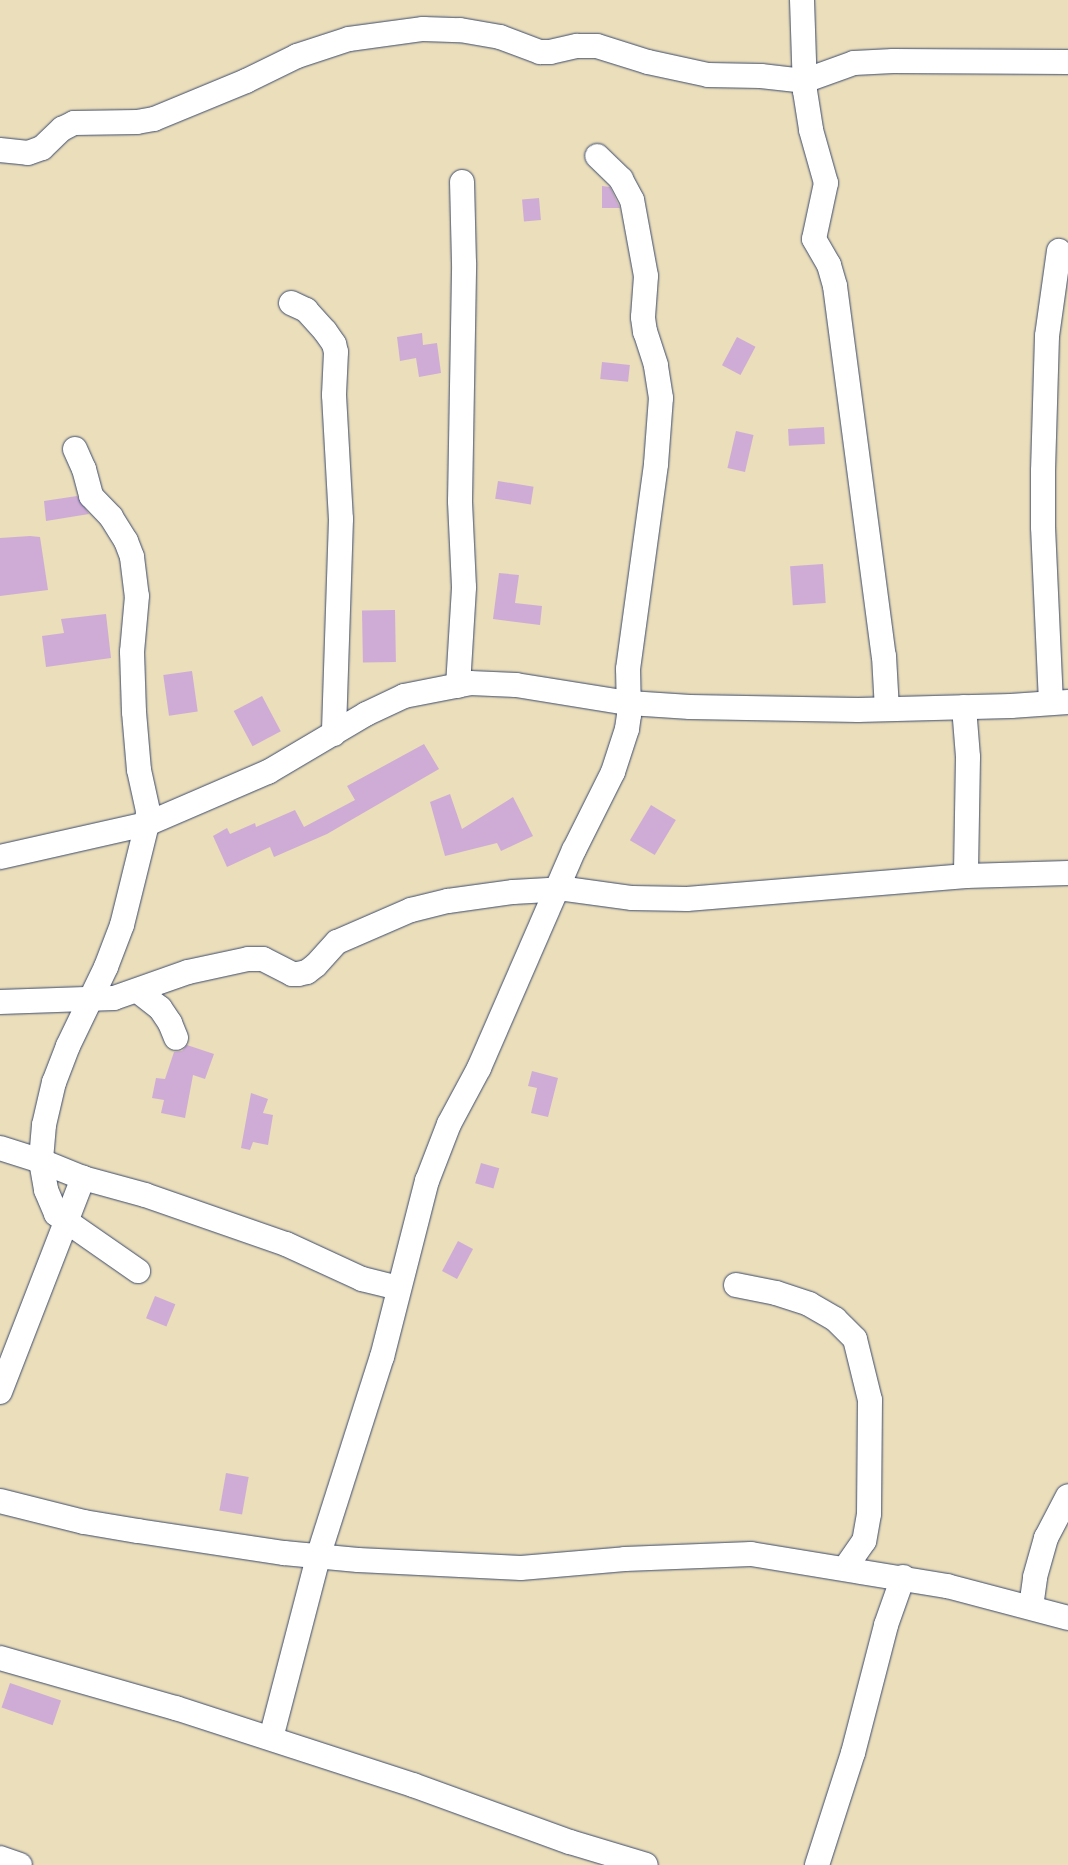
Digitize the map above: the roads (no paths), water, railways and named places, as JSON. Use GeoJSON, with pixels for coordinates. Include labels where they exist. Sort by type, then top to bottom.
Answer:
{"type":"FeatureCollection","features":[{"type":"Feature","properties":{"kind":"street"},"geometry":{"type":"LineString","coordinates":[[802,0],[804,81],[811,130],[826,183],[814,241],[829,265],[835,286],[884,656],[887,709]]}},
{"type":"Feature","properties":{"kind":"street"},"geometry":{"type":"LineString","coordinates":[[0,150],[28,153],[34,151],[49,144],[62,129],[74,123],[137,122],[154,119],[246,81],[297,56],[349,39],[423,29],[460,30],[500,37],[540,52],[550,52],[578,46],[597,46],[657,64],[708,76],[762,76],[804,81],[854,63],[903,61],[1068,62]]}},
{"type":"Feature","properties":{"kind":"street"},"geometry":{"type":"LineString","coordinates":[[271,1738],[318,1557],[372,1392],[425,1190],[439,1149],[494,1035],[557,888],[613,772],[627,729],[629,703],[628,669],[656,464],[661,398],[656,365],[645,332],[643,317],[646,276],[632,200],[621,180],[597,156]]}},
{"type":"Feature","properties":{"kind":"street"},"geometry":{"type":"LineString","coordinates":[[458,686],[464,587],[460,501],[464,273],[462,182]]}},
{"type":"Feature","properties":{"kind":"street"},"geometry":{"type":"LineString","coordinates":[[0,857],[147,824],[260,776],[366,714],[404,696],[458,686],[489,683],[516,684],[629,703],[707,708],[887,709],[1059,702],[1043,526],[1043,471],[1048,336],[1059,251]]}},
{"type":"Feature","properties":{"kind":"street"},"geometry":{"type":"LineString","coordinates":[[291,303],[306,310],[325,331],[334,344],[336,352],[334,395],[340,519],[334,734]]}},
{"type":"Feature","properties":{"kind":"street"},"geometry":{"type":"LineString","coordinates":[[75,449],[84,469],[91,496],[111,517],[126,541],[132,557],[137,596],[132,652],[134,712],[140,770],[148,811],[147,824],[122,925],[106,967],[68,1046],[54,1082],[44,1124],[41,1160],[51,1203],[56,1214],[138,1271]]}},
{"type":"Feature","properties":{"kind":"street"},"geometry":{"type":"LineString","coordinates":[[964,707],[968,757],[966,876]]}},
{"type":"Feature","properties":{"kind":"street"},"geometry":{"type":"LineString","coordinates":[[0,1002],[114,998],[188,972],[248,959],[263,959],[292,974],[303,973],[316,965],[337,942],[419,908],[448,901],[504,893],[557,888],[632,898],[687,899],[966,876],[1068,873]]}},
{"type":"Feature","properties":{"kind":"street"},"geometry":{"type":"LineString","coordinates":[[138,991],[160,1008],[170,1022],[176,1038]]}},
{"type":"Feature","properties":{"kind":"street"},"geometry":{"type":"LineString","coordinates":[[0,1148],[41,1160],[83,1178],[145,1195],[286,1244],[362,1279],[398,1288]]}},
{"type":"Feature","properties":{"kind":"street"},"geometry":{"type":"LineString","coordinates":[[0,1392],[83,1178]]}},
{"type":"Feature","properties":{"kind":"street"},"geometry":{"type":"LineString","coordinates":[[736,1285],[776,1293],[809,1304],[835,1318],[855,1339],[870,1400],[869,1514],[864,1541],[845,1568]]}},
{"type":"Feature","properties":{"kind":"street"},"geometry":{"type":"LineString","coordinates":[[1031,1607],[1037,1570],[1046,1538],[1068,1496]]}},
{"type":"Feature","properties":{"kind":"street"},"geometry":{"type":"LineString","coordinates":[[0,1501],[102,1525],[318,1557],[521,1568],[625,1559],[751,1554],[903,1577],[1031,1607],[1068,1618]]}},
{"type":"Feature","properties":{"kind":"street"},"geometry":{"type":"LineString","coordinates":[[817,1865],[853,1753],[886,1625],[903,1577]]}},
{"type":"Feature","properties":{"kind":"street"},"geometry":{"type":"LineString","coordinates":[[0,1658],[176,1708],[271,1738],[413,1785],[570,1842],[646,1865]]}},
{"type":"Feature","properties":{"kind":"street"},"geometry":{"type":"LineString","coordinates":[[0,1858],[20,1865]]}}]}
